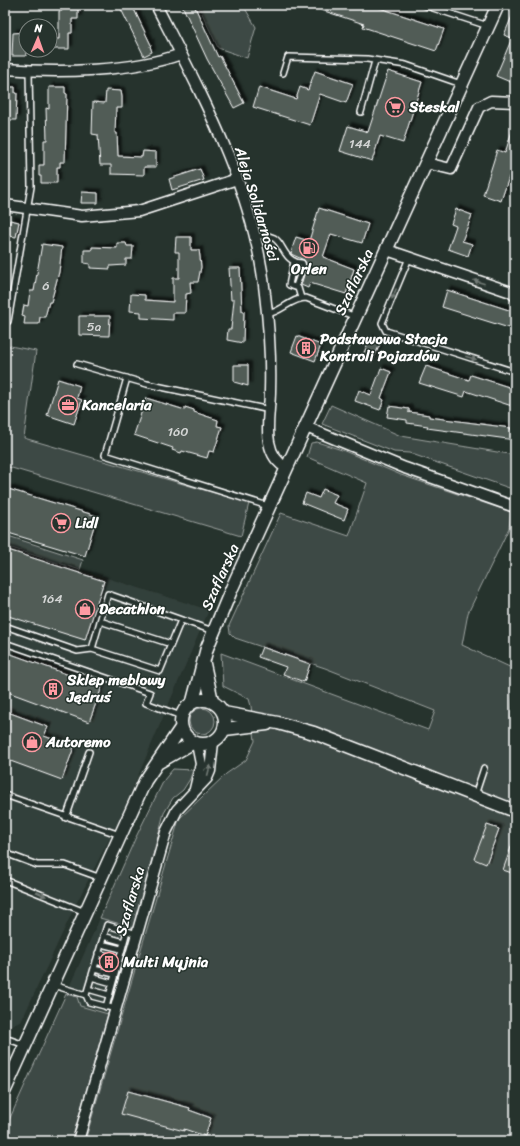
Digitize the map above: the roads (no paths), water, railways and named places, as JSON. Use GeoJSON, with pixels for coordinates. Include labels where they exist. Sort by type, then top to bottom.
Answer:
{"type":"FeatureCollection","features":[{"type":"Feature","properties":{"kind":"street","name":"Aleja Solidarności"},"geometry":{"type":"LineString","coordinates":[[156,5],[181,54],[227,152],[255,237],[261,267],[267,314],[270,357],[269,442],[273,455],[280,464],[287,468]]}},
{"type":"Feature","properties":{"kind":"street","name":"Szaflarska"},"geometry":{"type":"LineString","coordinates":[[193,701],[207,648],[214,631],[498,5]]}},
{"type":"Feature","properties":{"kind":"street"},"geometry":{"type":"LineString","coordinates":[[5,69],[29,71],[92,70],[164,60],[181,54]]}},
{"type":"Feature","properties":{"kind":"street"},"geometry":{"type":"LineString","coordinates":[[426,163],[451,169],[479,108],[491,101],[515,102]]}},
{"type":"Feature","properties":{"kind":"street"},"geometry":{"type":"LineString","coordinates":[[5,205],[82,216],[139,211],[237,179]]}},
{"type":"Feature","properties":{"kind":"street"},"geometry":{"type":"LineString","coordinates":[[387,250],[511,292],[515,296]]}},
{"type":"Feature","properties":{"kind":"street"},"geometry":{"type":"LineString","coordinates":[[306,427],[405,468],[515,507]]}},
{"type":"Feature","properties":{"kind":"street","name":"Szaflarska"},"geometry":{"type":"LineString","coordinates":[[204,661],[212,701]]}},
{"type":"Feature","properties":{"kind":"street"},"geometry":{"type":"LineString","coordinates":[[194,793],[201,764],[196,743],[184,734],[181,722],[188,705],[193,701],[206,699],[212,701],[224,713],[226,718],[225,729],[213,742],[196,743]]}},
{"type":"Feature","properties":{"kind":"street"},"geometry":{"type":"LineString","coordinates":[[224,713],[278,723],[314,733],[515,811]]}},
{"type":"Feature","properties":{"kind":"street","name":"Szaflarska"},"geometry":{"type":"LineString","coordinates":[[5,1090],[145,781],[181,722]]}},
{"type":"Feature","properties":{"kind":"street"},"geometry":{"type":"LineString","coordinates":[[225,729],[278,723]]}},
{"type":"Feature","properties":{"kind":"street","name":"Szaflarska"},"geometry":{"type":"LineString","coordinates":[[78,1141],[111,1008],[138,934],[170,823],[181,804],[194,793],[207,778],[210,771],[213,742]]}},
{"type":"Feature","properties":{"kind":"street","name":"Szaflarska"},"geometry":{"type":"LineString","coordinates":[[156,763],[196,743]]}},
{"type":"Feature","properties":{"kind":"lane"},"geometry":{"type":"LineString","coordinates":[[424,5],[488,26]]}},
{"type":"Feature","properties":{"kind":"lane"},"geometry":{"type":"LineString","coordinates":[[283,73],[288,57],[375,61],[406,65],[462,84]]}},
{"type":"Feature","properties":{"kind":"lane"},"geometry":{"type":"LineString","coordinates":[[361,112],[375,61]]}},
{"type":"Feature","properties":{"kind":"lane"},"geometry":{"type":"LineString","coordinates":[[8,321],[29,209],[31,187],[29,71]]}},
{"type":"Feature","properties":{"kind":"lane"},"geometry":{"type":"LineString","coordinates":[[255,237],[268,237],[275,239],[282,244],[290,258],[294,261],[302,263],[303,266],[296,286],[301,298]]}},
{"type":"Feature","properties":{"kind":"lane"},"geometry":{"type":"LineString","coordinates":[[409,258],[382,323],[386,331],[515,372]]}},
{"type":"Feature","properties":{"kind":"lane"},"geometry":{"type":"LineString","coordinates":[[294,261],[288,285],[298,288]]}},
{"type":"Feature","properties":{"kind":"lane"},"geometry":{"type":"LineString","coordinates":[[267,314],[276,313],[301,298],[306,298],[356,317]]}},
{"type":"Feature","properties":{"kind":"lane"},"geometry":{"type":"LineString","coordinates":[[77,364],[127,378],[234,404],[270,410]]}},
{"type":"Feature","properties":{"kind":"lane"},"geometry":{"type":"LineString","coordinates":[[127,378],[105,454],[270,506]]}},
{"type":"Feature","properties":{"kind":"lane"},"geometry":{"type":"LineString","coordinates":[[92,649],[108,594],[214,631]]}},
{"type":"Feature","properties":{"kind":"lane"},"geometry":{"type":"LineString","coordinates":[[5,626],[77,651],[92,649],[160,670],[181,620]]}},
{"type":"Feature","properties":{"kind":"lane"},"geometry":{"type":"LineString","coordinates":[[100,621],[171,644]]}},
{"type":"Feature","properties":{"kind":"lane"},"geometry":{"type":"LineString","coordinates":[[5,643],[150,693],[146,703],[181,722]]}},
{"type":"Feature","properties":{"kind":"lane"},"geometry":{"type":"LineString","coordinates":[[66,818],[89,752]]}},
{"type":"Feature","properties":{"kind":"lane"},"geometry":{"type":"LineString","coordinates":[[475,796],[484,768]]}},
{"type":"Feature","properties":{"kind":"lane"},"geometry":{"type":"LineString","coordinates":[[5,795],[66,818],[120,835]]}},
{"type":"Feature","properties":{"kind":"lane"},"geometry":{"type":"LineString","coordinates":[[5,853],[37,865],[65,865],[101,878]]}},
{"type":"Feature","properties":{"kind":"lane"},"geometry":{"type":"LineString","coordinates":[[5,880],[85,912]]}},
{"type":"Feature","properties":{"kind":"lane"},"geometry":{"type":"LineString","coordinates":[[127,931],[109,995],[111,1008],[89,1002],[87,992],[106,926],[127,931],[138,934]]}},
{"type":"Feature","properties":{"kind":"lane"},"geometry":{"type":"LineString","coordinates":[[103,936],[124,942]]}},
{"type":"Feature","properties":{"kind":"lane"},"geometry":{"type":"LineString","coordinates":[[101,944],[121,949]]}},
{"type":"Feature","properties":{"kind":"lane"},"geometry":{"type":"LineString","coordinates":[[98,953],[119,959]]}},
{"type":"Feature","properties":{"kind":"lane"},"geometry":{"type":"LineString","coordinates":[[96,961],[117,967]]}},
{"type":"Feature","properties":{"kind":"lane"},"geometry":{"type":"LineString","coordinates":[[94,969],[114,974]]}},
{"type":"Feature","properties":{"kind":"lane"},"geometry":{"type":"LineString","coordinates":[[91,977],[112,983]]}},
{"type":"Feature","properties":{"kind":"lane"},"geometry":{"type":"LineString","coordinates":[[52,985],[109,995]]}},
{"type":"Feature","properties":{"kind":"lane"},"geometry":{"type":"LineString","coordinates":[[5,1038],[25,1045]]}},
{"type":"Feature","properties":{"kind":"place","name":"Steskal"},"geometry":{"type":"Point","coordinates":[395,107]}},
{"type":"Feature","properties":{"kind":"place","name":"Orlen"},"geometry":{"type":"Point","coordinates":[309,248]}},
{"type":"Feature","properties":{"kind":"place","name":"Podstawowa Stacja Kontroli Pojazdów"},"geometry":{"type":"Point","coordinates":[306,348]}},
{"type":"Feature","properties":{"kind":"place","name":"Kancelaria"},"geometry":{"type":"Point","coordinates":[68,405]}},
{"type":"Feature","properties":{"kind":"place","name":"Lidl"},"geometry":{"type":"Point","coordinates":[61,523]}},
{"type":"Feature","properties":{"kind":"place","name":"Decathlon"},"geometry":{"type":"Point","coordinates":[85,609]}},
{"type":"Feature","properties":{"kind":"place","name":"Sklep meblowy Jędruś"},"geometry":{"type":"Point","coordinates":[53,689]}},
{"type":"Feature","properties":{"kind":"place","name":"Autoremo"},"geometry":{"type":"Point","coordinates":[32,742]}},
{"type":"Feature","properties":{"kind":"place","name":"Multi Myjnia"},"geometry":{"type":"Point","coordinates":[109,962]}}]}
